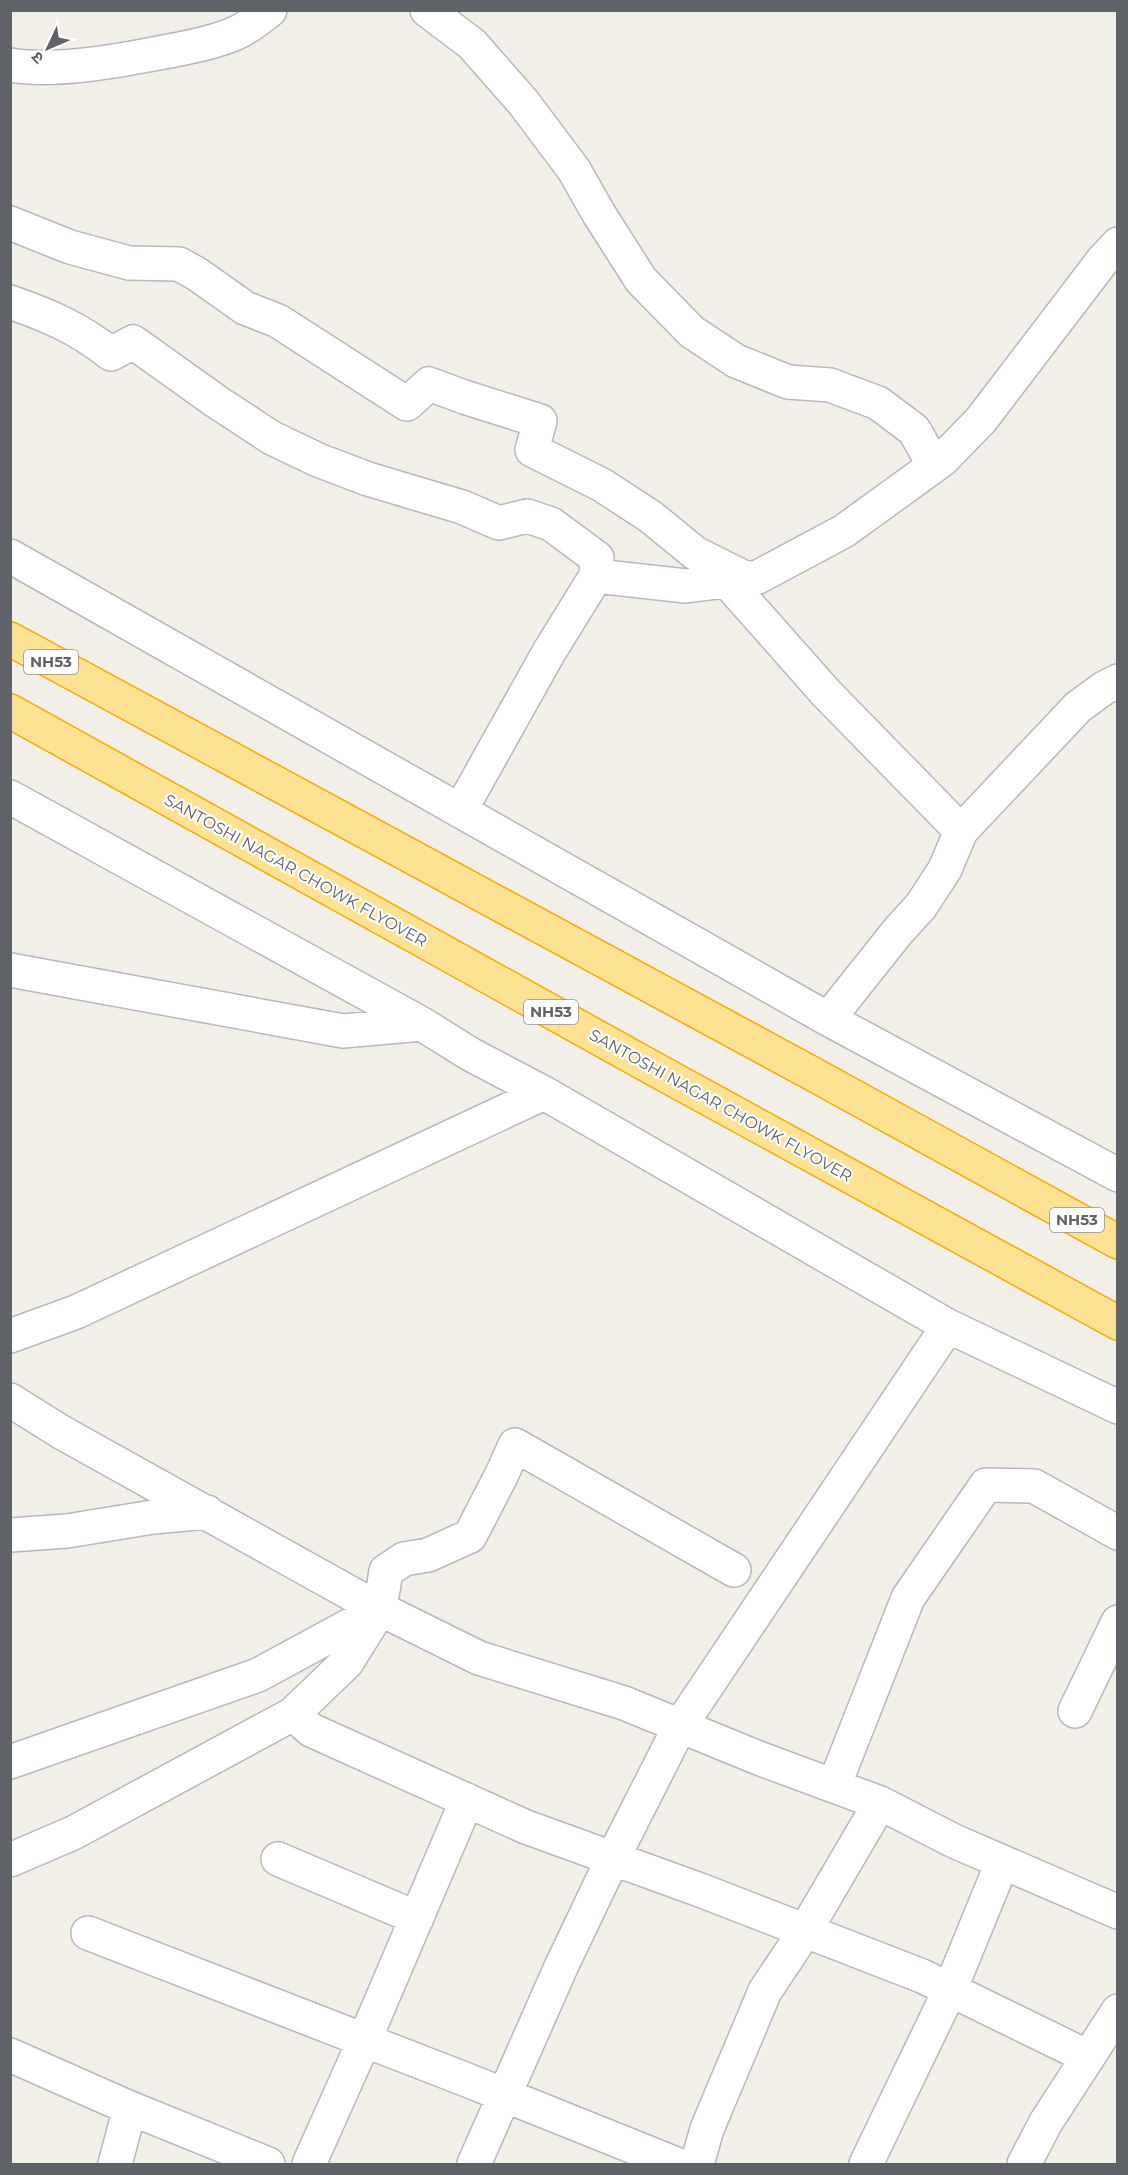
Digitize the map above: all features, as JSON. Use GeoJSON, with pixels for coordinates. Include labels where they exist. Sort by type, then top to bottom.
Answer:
{"type":"FeatureCollection","features":[{"type":"Feature","properties":{"kind":"highway","name":"NH53"},"geometry":{"type":"LineString","coordinates":[[10,639],[1118,1242]]}},
{"type":"Feature","properties":{"kind":"highway","name":"SANTOSHI NAGAR CHOWK FLYOVER"},"geometry":{"type":"LineString","coordinates":[[10,711],[658,1071],[1118,1323]]}},
{"type":"Feature","properties":{"kind":"street"},"geometry":{"type":"LineString","coordinates":[[10,65],[29,68],[80,64],[136,57],[194,46],[237,33],[270,10]]}},
{"type":"Feature","properties":{"kind":"street"},"geometry":{"type":"LineString","coordinates":[[427,10],[472,44],[523,102],[574,170],[641,280],[692,332],[736,361],[788,382],[830,385],[878,403],[914,430],[934,465]]}},
{"type":"Feature","properties":{"kind":"street"},"geometry":{"type":"LineString","coordinates":[[10,224],[70,247],[129,263],[179,264],[198,274],[245,308],[278,321],[407,404],[429,384],[540,421],[532,450],[602,485],[651,517],[695,553],[736,580],[826,693],[961,831]]}},
{"type":"Feature","properties":{"kind":"street"},"geometry":{"type":"LineString","coordinates":[[596,576],[686,586],[758,577],[844,531],[934,465],[981,420],[1103,260],[1118,244]]}},
{"type":"Feature","properties":{"kind":"street"},"geometry":{"type":"LineString","coordinates":[[10,302],[52,317],[78,331],[111,354],[133,342],[272,438],[318,460],[368,479],[462,507],[498,523],[526,516],[551,524],[597,558],[596,576],[549,652],[460,812]]}},
{"type":"Feature","properties":{"kind":"street"},"geometry":{"type":"LineString","coordinates":[[10,556],[828,1019],[1118,1175]]}},
{"type":"Feature","properties":{"kind":"street"},"geometry":{"type":"LineString","coordinates":[[828,1019],[921,906],[945,869],[961,831],[1077,707],[1118,681]]}},
{"type":"Feature","properties":{"kind":"street"},"geometry":{"type":"LineString","coordinates":[[10,797],[422,1024],[470,1054],[544,1093],[948,1326],[1118,1407]]}},
{"type":"Feature","properties":{"kind":"street"},"geometry":{"type":"LineString","coordinates":[[10,970],[343,1031],[422,1024]]}},
{"type":"Feature","properties":{"kind":"street"},"geometry":{"type":"LineString","coordinates":[[10,1336],[75,1312],[544,1093]]}},
{"type":"Feature","properties":{"kind":"street"},"geometry":{"type":"LineString","coordinates":[[474,2164],[613,1858],[680,1726],[948,1326]]}},
{"type":"Feature","properties":{"kind":"street"},"geometry":{"type":"LineString","coordinates":[[10,1400],[61,1432],[380,1609],[479,1658],[624,1703],[880,1803],[1002,1863],[1118,1912]]}},
{"type":"Feature","properties":{"kind":"street"},"geometry":{"type":"LineString","coordinates":[[10,1860],[73,1833],[293,1714],[347,1662],[380,1609],[387,1571],[404,1559],[428,1555],[470,1536],[515,1445],[734,1570]]}},
{"type":"Feature","properties":{"kind":"street"},"geometry":{"type":"LineString","coordinates":[[834,1786],[908,1598],[986,1485],[1034,1486],[1118,1533]]}},
{"type":"Feature","properties":{"kind":"street"},"geometry":{"type":"LineString","coordinates":[[10,1535],[67,1531],[153,1517],[207,1512]]}},
{"type":"Feature","properties":{"kind":"street"},"geometry":{"type":"LineString","coordinates":[[10,1762],[258,1675],[380,1609]]}},
{"type":"Feature","properties":{"kind":"street"},"geometry":{"type":"LineString","coordinates":[[1075,1711],[1118,1622]]}},
{"type":"Feature","properties":{"kind":"street"},"geometry":{"type":"LineString","coordinates":[[293,1714],[311,1730],[526,1827],[922,1976],[1088,2057]]}},
{"type":"Feature","properties":{"kind":"street"},"geometry":{"type":"LineString","coordinates":[[309,2164],[466,1800]]}},
{"type":"Feature","properties":{"kind":"street"},"geometry":{"type":"LineString","coordinates":[[697,2164],[707,2129],[765,1991],[805,1931],[880,1803]]}},
{"type":"Feature","properties":{"kind":"street"},"geometry":{"type":"LineString","coordinates":[[278,1859],[417,1918]]}},
{"type":"Feature","properties":{"kind":"street"},"geometry":{"type":"LineString","coordinates":[[866,2164],[950,1990],[1002,1863]]}},
{"type":"Feature","properties":{"kind":"street"},"geometry":{"type":"LineString","coordinates":[[88,1933],[676,2164]]}},
{"type":"Feature","properties":{"kind":"street"},"geometry":{"type":"LineString","coordinates":[[1024,2164],[1046,2122],[1118,2011]]}},
{"type":"Feature","properties":{"kind":"street"},"geometry":{"type":"LineString","coordinates":[[10,2055],[130,2108],[268,2164]]}},
{"type":"Feature","properties":{"kind":"street"},"geometry":{"type":"LineString","coordinates":[[115,2164],[130,2108]]}}]}
